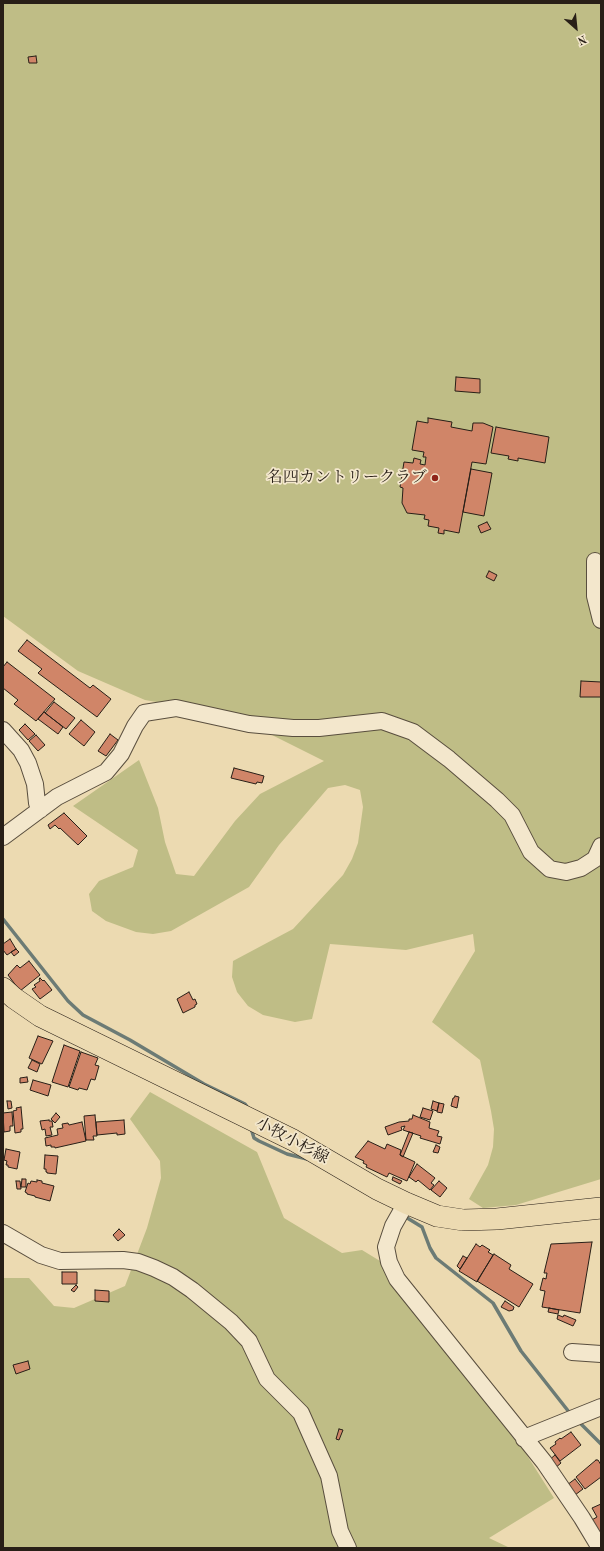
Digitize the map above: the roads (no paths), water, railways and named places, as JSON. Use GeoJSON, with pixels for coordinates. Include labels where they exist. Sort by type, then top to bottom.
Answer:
{"type":"FeatureCollection","features":[{"type":"Feature","properties":{"kind":"main road","name":"小牧小杉線"},"geometry":{"type":"LineString","coordinates":[[3,988],[14,998],[40,1016],[293,1140],[377,1189],[402,1210],[463,1220],[497,1219],[601,1208]]}},
{"type":"Feature","properties":{"kind":"street"},"geometry":{"type":"LineString","coordinates":[[595,561],[595,596],[601,620]]}},
{"type":"Feature","properties":{"kind":"street"},"geometry":{"type":"LineString","coordinates":[[3,837],[57,797],[106,772],[121,754],[135,726],[144,713],[176,708],[249,724],[293,728],[319,728],[382,721],[413,732],[449,759],[497,800],[512,816],[531,852],[550,868],[566,872],[581,868],[595,858],[601,846]]}},
{"type":"Feature","properties":{"kind":"street"},"geometry":{"type":"LineString","coordinates":[[3,730],[21,750],[28,763],[35,784],[37,803],[40,810]]}},
{"type":"Feature","properties":{"kind":"street"},"geometry":{"type":"LineString","coordinates":[[402,1210],[387,1241],[386,1247],[389,1262],[397,1280],[483,1384],[524,1439],[544,1462],[582,1518],[600,1548]]}},
{"type":"Feature","properties":{"kind":"street"},"geometry":{"type":"LineString","coordinates":[[3,1233],[41,1255],[60,1261],[123,1260],[138,1262],[154,1268],[173,1277],[192,1290],[231,1322],[248,1341],[267,1379],[301,1413],[330,1476],[340,1531],[348,1548]]}},
{"type":"Feature","properties":{"kind":"street"},"geometry":{"type":"LineString","coordinates":[[572,1352],[601,1354]]}},
{"type":"Feature","properties":{"kind":"street"},"geometry":{"type":"LineString","coordinates":[[524,1439],[601,1407]]}},
{"type":"Feature","properties":{"kind":"waterway"},"geometry":{"type":"LineString","coordinates":[[3,919],[68,1001],[83,1015],[130,1040],[204,1084],[245,1104],[248,1108]]}},
{"type":"Feature","properties":{"kind":"waterway"},"geometry":{"type":"LineString","coordinates":[[251,1128],[254,1138],[259,1141],[287,1154],[307,1159]]}},
{"type":"Feature","properties":{"kind":"waterway"},"geometry":{"type":"LineString","coordinates":[[404,1216],[422,1227],[430,1248],[436,1258],[493,1303],[521,1351],[569,1412]]}},
{"type":"Feature","properties":{"kind":"waterway"},"geometry":{"type":"LineString","coordinates":[[580,1423],[601,1444]]}},
{"type":"Feature","properties":{"kind":"place","name":"名四カントリークラブ"},"geometry":{"type":"Point","coordinates":[435,478]}}]}
